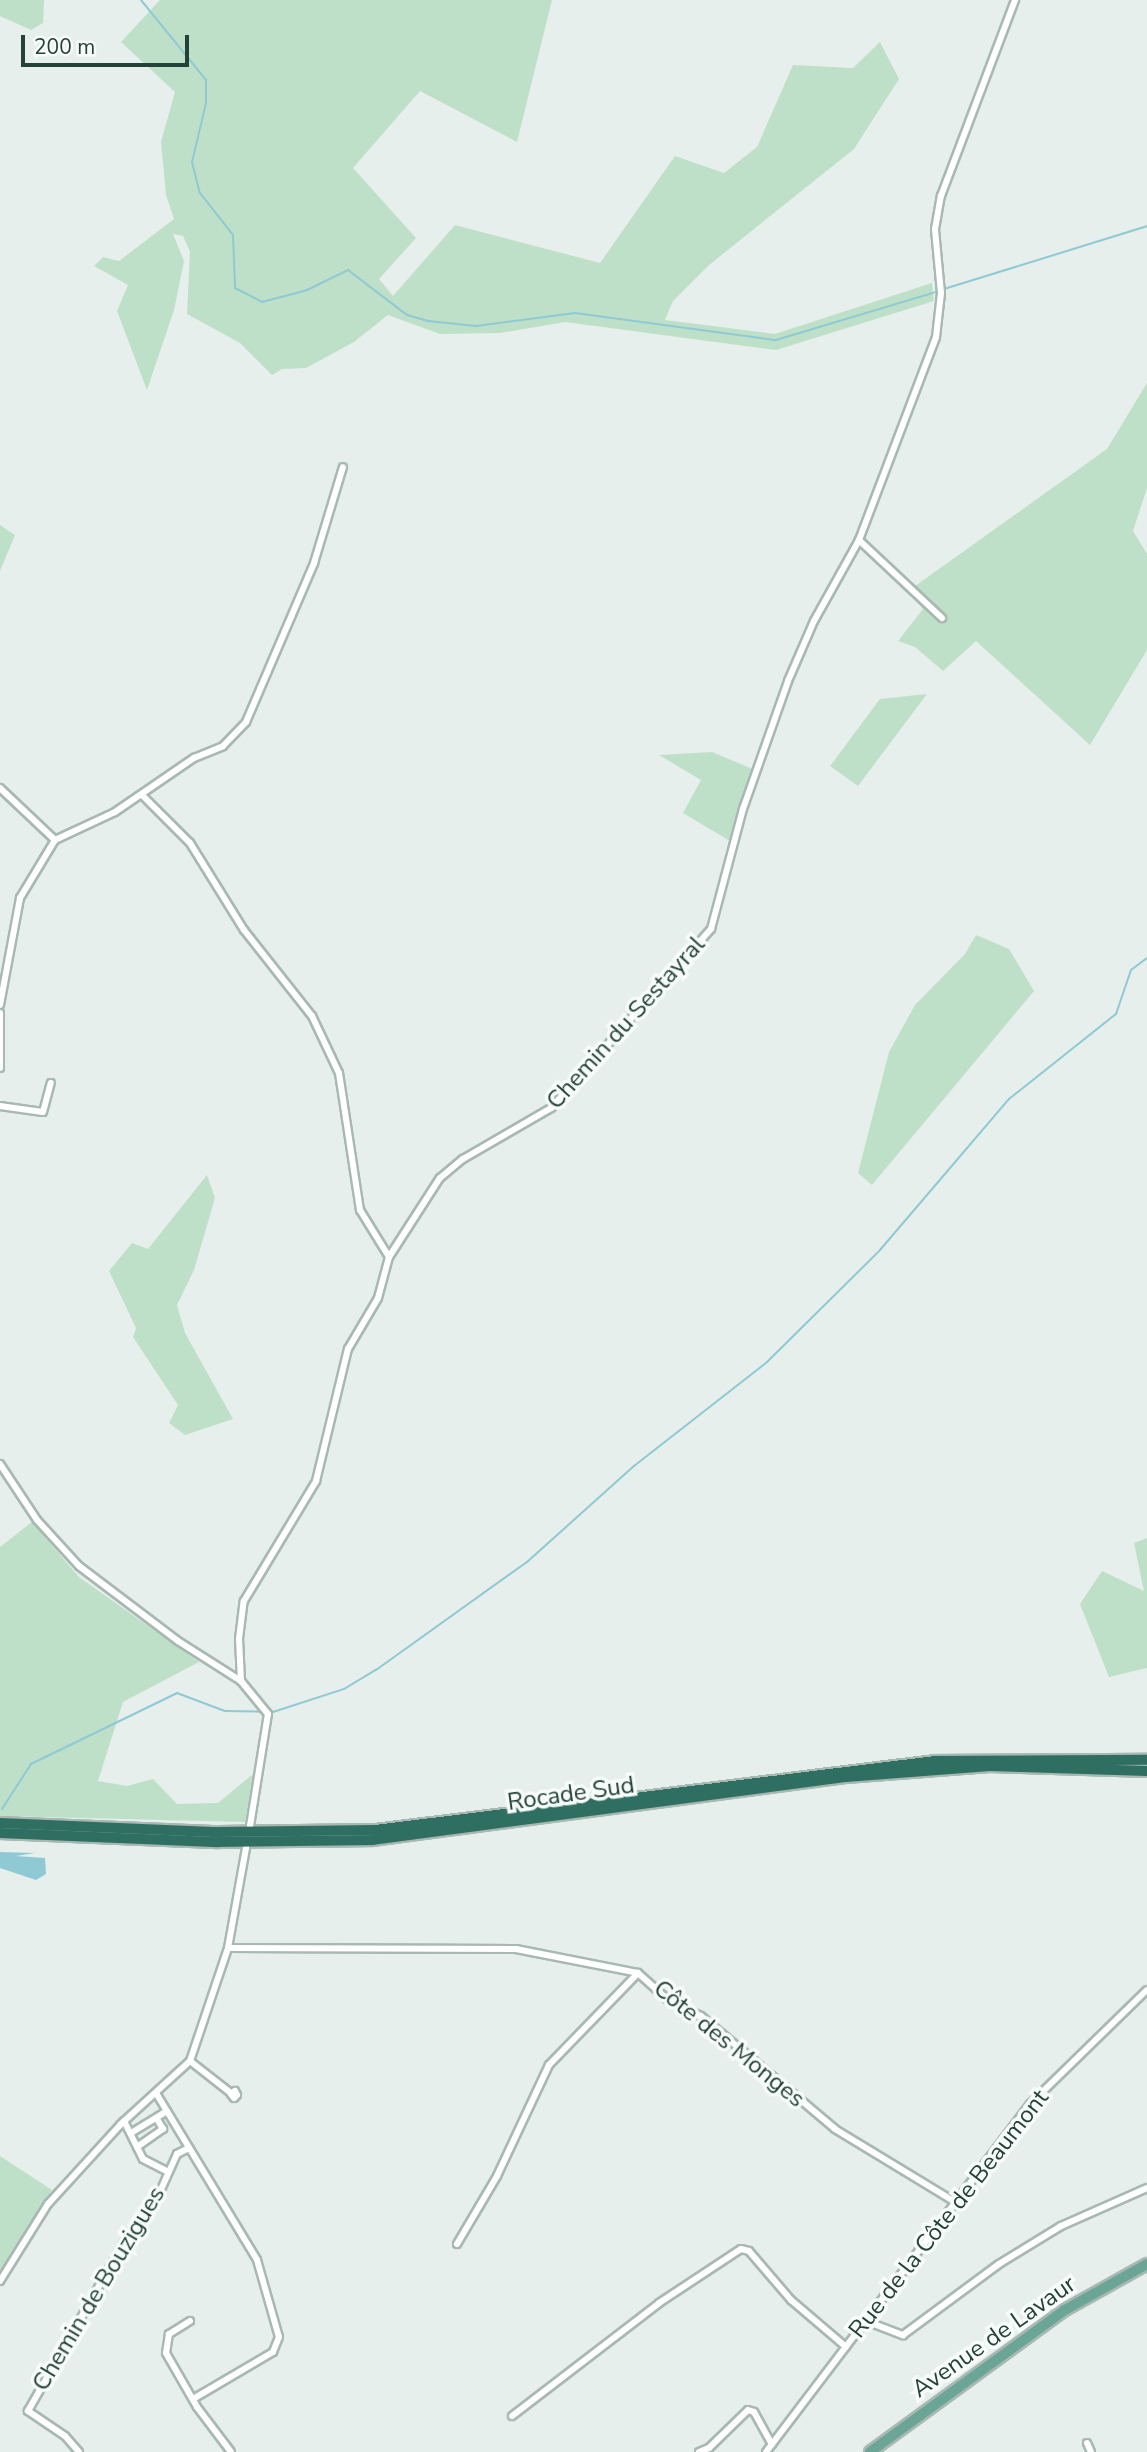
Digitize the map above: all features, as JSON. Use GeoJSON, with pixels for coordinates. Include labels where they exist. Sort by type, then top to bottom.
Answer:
{"type":"FeatureCollection","features":[{"type":"Feature","properties":{"kind":"highway","name":"Rocade Sud"},"geometry":{"type":"LineString","coordinates":[[0,1823],[219,1832],[375,1830],[935,1760],[1147,1760]]}},
{"type":"Feature","properties":{"kind":"highway","name":"Rocade Sud"},"geometry":{"type":"LineString","coordinates":[[0,1833],[219,1842],[373,1840],[846,1777],[990,1766],[1147,1772]]}},
{"type":"Feature","properties":{"kind":"main road","name":"Avenue de Lavaur"},"geometry":{"type":"LineString","coordinates":[[870,2452],[1065,2310],[1147,2264]]}},
{"type":"Feature","properties":{"kind":"street","name":"Chemin du Sestayral"},"geometry":{"type":"LineString","coordinates":[[242,1681],[239,1639],[244,1601],[316,1481],[342,1364],[378,1298],[389,1257],[440,1178],[463,1159],[551,1108],[711,929],[743,809],[788,681],[814,621],[859,540],[936,337],[940,290],[935,229],[941,196],[1015,0]]}},
{"type":"Feature","properties":{"kind":"street"},"geometry":{"type":"LineString","coordinates":[[0,1005],[20,898],[55,841],[142,795],[194,758],[227,743],[246,722],[314,563],[343,467]]}},
{"type":"Feature","properties":{"kind":"street"},"geometry":{"type":"LineString","coordinates":[[859,540],[942,618]]}},
{"type":"Feature","properties":{"kind":"street"},"geometry":{"type":"LineString","coordinates":[[0,788],[55,841]]}},
{"type":"Feature","properties":{"kind":"street"},"geometry":{"type":"LineString","coordinates":[[142,795],[190,843],[244,930],[312,1016],[339,1073],[360,1210],[389,1257]]}},
{"type":"Feature","properties":{"kind":"street"},"geometry":{"type":"LineString","coordinates":[[0,1013],[0,1068]]}},
{"type":"Feature","properties":{"kind":"street"},"geometry":{"type":"LineString","coordinates":[[0,1106],[43,1112],[51,1083]]}},
{"type":"Feature","properties":{"kind":"street"},"geometry":{"type":"LineString","coordinates":[[0,1464],[37,1520],[79,1566],[189,1649],[242,1681],[268,1713],[250,1826]]}},
{"type":"Feature","properties":{"kind":"street"},"geometry":{"type":"LineString","coordinates":[[0,2281],[39,2215],[124,2121],[190,2061],[228,1948],[246,1848]]}},
{"type":"Feature","properties":{"kind":"street","name":"Côte des Monges"},"geometry":{"type":"LineString","coordinates":[[228,1948],[516,1949],[638,1973],[667,1999],[701,2016],[845,2137],[955,2202]]}},
{"type":"Feature","properties":{"kind":"street"},"geometry":{"type":"LineString","coordinates":[[457,2244],[497,2176],[550,2066],[638,1973]]}},
{"type":"Feature","properties":{"kind":"street","name":"Rue de la Côte de Beaumont"},"geometry":{"type":"LineString","coordinates":[[766,2452],[1030,2104],[1147,1990]]}},
{"type":"Feature","properties":{"kind":"street"},"geometry":{"type":"LineString","coordinates":[[190,2061],[231,2093]]}},
{"type":"Feature","properties":{"kind":"street"},"geometry":{"type":"LineString","coordinates":[[156,2093],[257,2260],[279,2337],[273,2352],[193,2399]]}},
{"type":"Feature","properties":{"kind":"street"},"geometry":{"type":"LineString","coordinates":[[131,2133],[167,2111]]}},
{"type":"Feature","properties":{"kind":"street"},"geometry":{"type":"LineString","coordinates":[[137,2147],[163,2129],[157,2119]]}},
{"type":"Feature","properties":{"kind":"street"},"geometry":{"type":"LineString","coordinates":[[124,2121],[146,2162],[168,2172]]}},
{"type":"Feature","properties":{"kind":"street","name":"Chemin de Bouzigues"},"geometry":{"type":"LineString","coordinates":[[79,2452],[65,2436],[29,2416],[28,2409],[177,2154],[187,2148]]}},
{"type":"Feature","properties":{"kind":"street"},"geometry":{"type":"LineString","coordinates":[[866,2320],[903,2335],[999,2264],[1060,2226],[1147,2188]]}},
{"type":"Feature","properties":{"kind":"street"},"geometry":{"type":"LineString","coordinates":[[512,2416],[659,2303],[741,2249],[749,2251],[792,2300],[846,2347]]}},
{"type":"Feature","properties":{"kind":"street"},"geometry":{"type":"LineString","coordinates":[[190,2321],[169,2334],[166,2353],[193,2399],[231,2452]]}},
{"type":"Feature","properties":{"kind":"street"},"geometry":{"type":"LineString","coordinates":[[699,2452],[709,2448],[748,2410],[754,2412],[772,2444]]}},
{"type":"Feature","properties":{"kind":"street"},"geometry":{"type":"LineString","coordinates":[[1087,2443],[1091,2452]]}},
{"type":"Feature","properties":{"kind":"green space"},"geometry":{"type":"Polygon","coordinates":[[[0,0],[44,0],[43,23],[31,30],[0,16],[0,0]]]}},
{"type":"Feature","properties":{"kind":"green space"},"geometry":{"type":"Polygon","coordinates":[[[160,0],[552,0],[517,142],[420,91],[353,168],[416,238],[379,279],[393,296],[455,225],[600,263],[675,156],[724,173],[757,147],[793,65],[853,68],[880,42],[899,79],[854,149],[709,265],[673,301],[665,320],[775,334],[932,283],[934,301],[776,350],[565,322],[500,333],[440,334],[388,315],[354,342],[306,368],[282,369],[272,375],[240,343],[187,314],[190,252],[183,236],[173,234],[184,261],[174,310],[147,390],[117,311],[128,285],[94,266],[103,257],[119,261],[174,219],[166,195],[161,142],[175,92],[121,42],[160,0]]]}},
{"type":"Feature","properties":{"kind":"green space"},"geometry":{"type":"Polygon","coordinates":[[[1147,383],[1147,488],[1133,531],[1147,554],[1147,650],[1090,745],[976,641],[943,671],[915,647],[898,641],[923,609],[911,589],[1107,449],[1147,383]]]}},
{"type":"Feature","properties":{"kind":"green space"},"geometry":{"type":"Polygon","coordinates":[[[0,525],[15,535],[0,571],[0,525]]]}},
{"type":"Feature","properties":{"kind":"green space"},"geometry":{"type":"Polygon","coordinates":[[[927,694],[858,786],[830,766],[880,699],[927,694]]]}},
{"type":"Feature","properties":{"kind":"green space"},"geometry":{"type":"Polygon","coordinates":[[[712,752],[755,770],[730,841],[683,813],[701,780],[659,755],[712,752]]]}},
{"type":"Feature","properties":{"kind":"green space"},"geometry":{"type":"Polygon","coordinates":[[[976,935],[1009,949],[1034,991],[872,1185],[858,1173],[889,1052],[915,1005],[965,954],[976,935]]]}},
{"type":"Feature","properties":{"kind":"green space"},"geometry":{"type":"Polygon","coordinates":[[[207,1175],[215,1198],[194,1270],[177,1305],[185,1333],[233,1419],[185,1435],[169,1423],[178,1405],[133,1337],[136,1328],[109,1271],[132,1243],[148,1249],[207,1175]]]}},
{"type":"Feature","properties":{"kind":"green space"},"geometry":{"type":"Polygon","coordinates":[[[32,1522],[79,1577],[199,1662],[123,1702],[98,1781],[127,1786],[153,1779],[177,1804],[218,1803],[253,1774],[245,1822],[0,1816],[0,1547],[32,1522]]]}},
{"type":"Feature","properties":{"kind":"green space"},"geometry":{"type":"Polygon","coordinates":[[[1147,1538],[1147,1668],[1109,1677],[1080,1604],[1102,1571],[1144,1591],[1134,1543],[1147,1538]]]}},
{"type":"Feature","properties":{"kind":"green space"},"geometry":{"type":"Polygon","coordinates":[[[0,2156],[52,2190],[0,2272],[0,2156]]]}},
{"type":"Feature","properties":{"kind":"water"},"geometry":{"type":"Polygon","coordinates":[[[0,1852],[35,1853],[16,1856],[45,1858],[46,1874],[36,1880],[0,1868],[0,1852]]]}},
{"type":"Feature","properties":{"kind":"waterway"},"geometry":{"type":"LineString","coordinates":[[141,0],[206,80],[206,103],[192,162],[200,193],[233,235],[235,288],[262,302],[307,290],[348,270],[407,315],[428,321],[476,326],[575,313],[776,340],[939,291]]}},
{"type":"Feature","properties":{"kind":"waterway"},"geometry":{"type":"LineString","coordinates":[[944,289],[1147,226]]}},
{"type":"Feature","properties":{"kind":"waterway"},"geometry":{"type":"LineString","coordinates":[[270,1713],[344,1689],[376,1670],[527,1562],[634,1466],[767,1362],[880,1250],[1009,1099],[1116,1014],[1131,970],[1147,958]]}},
{"type":"Feature","properties":{"kind":"waterway"},"geometry":{"type":"LineString","coordinates":[[2,1809],[31,1764],[177,1693],[225,1711],[264,1712]]}}]}
